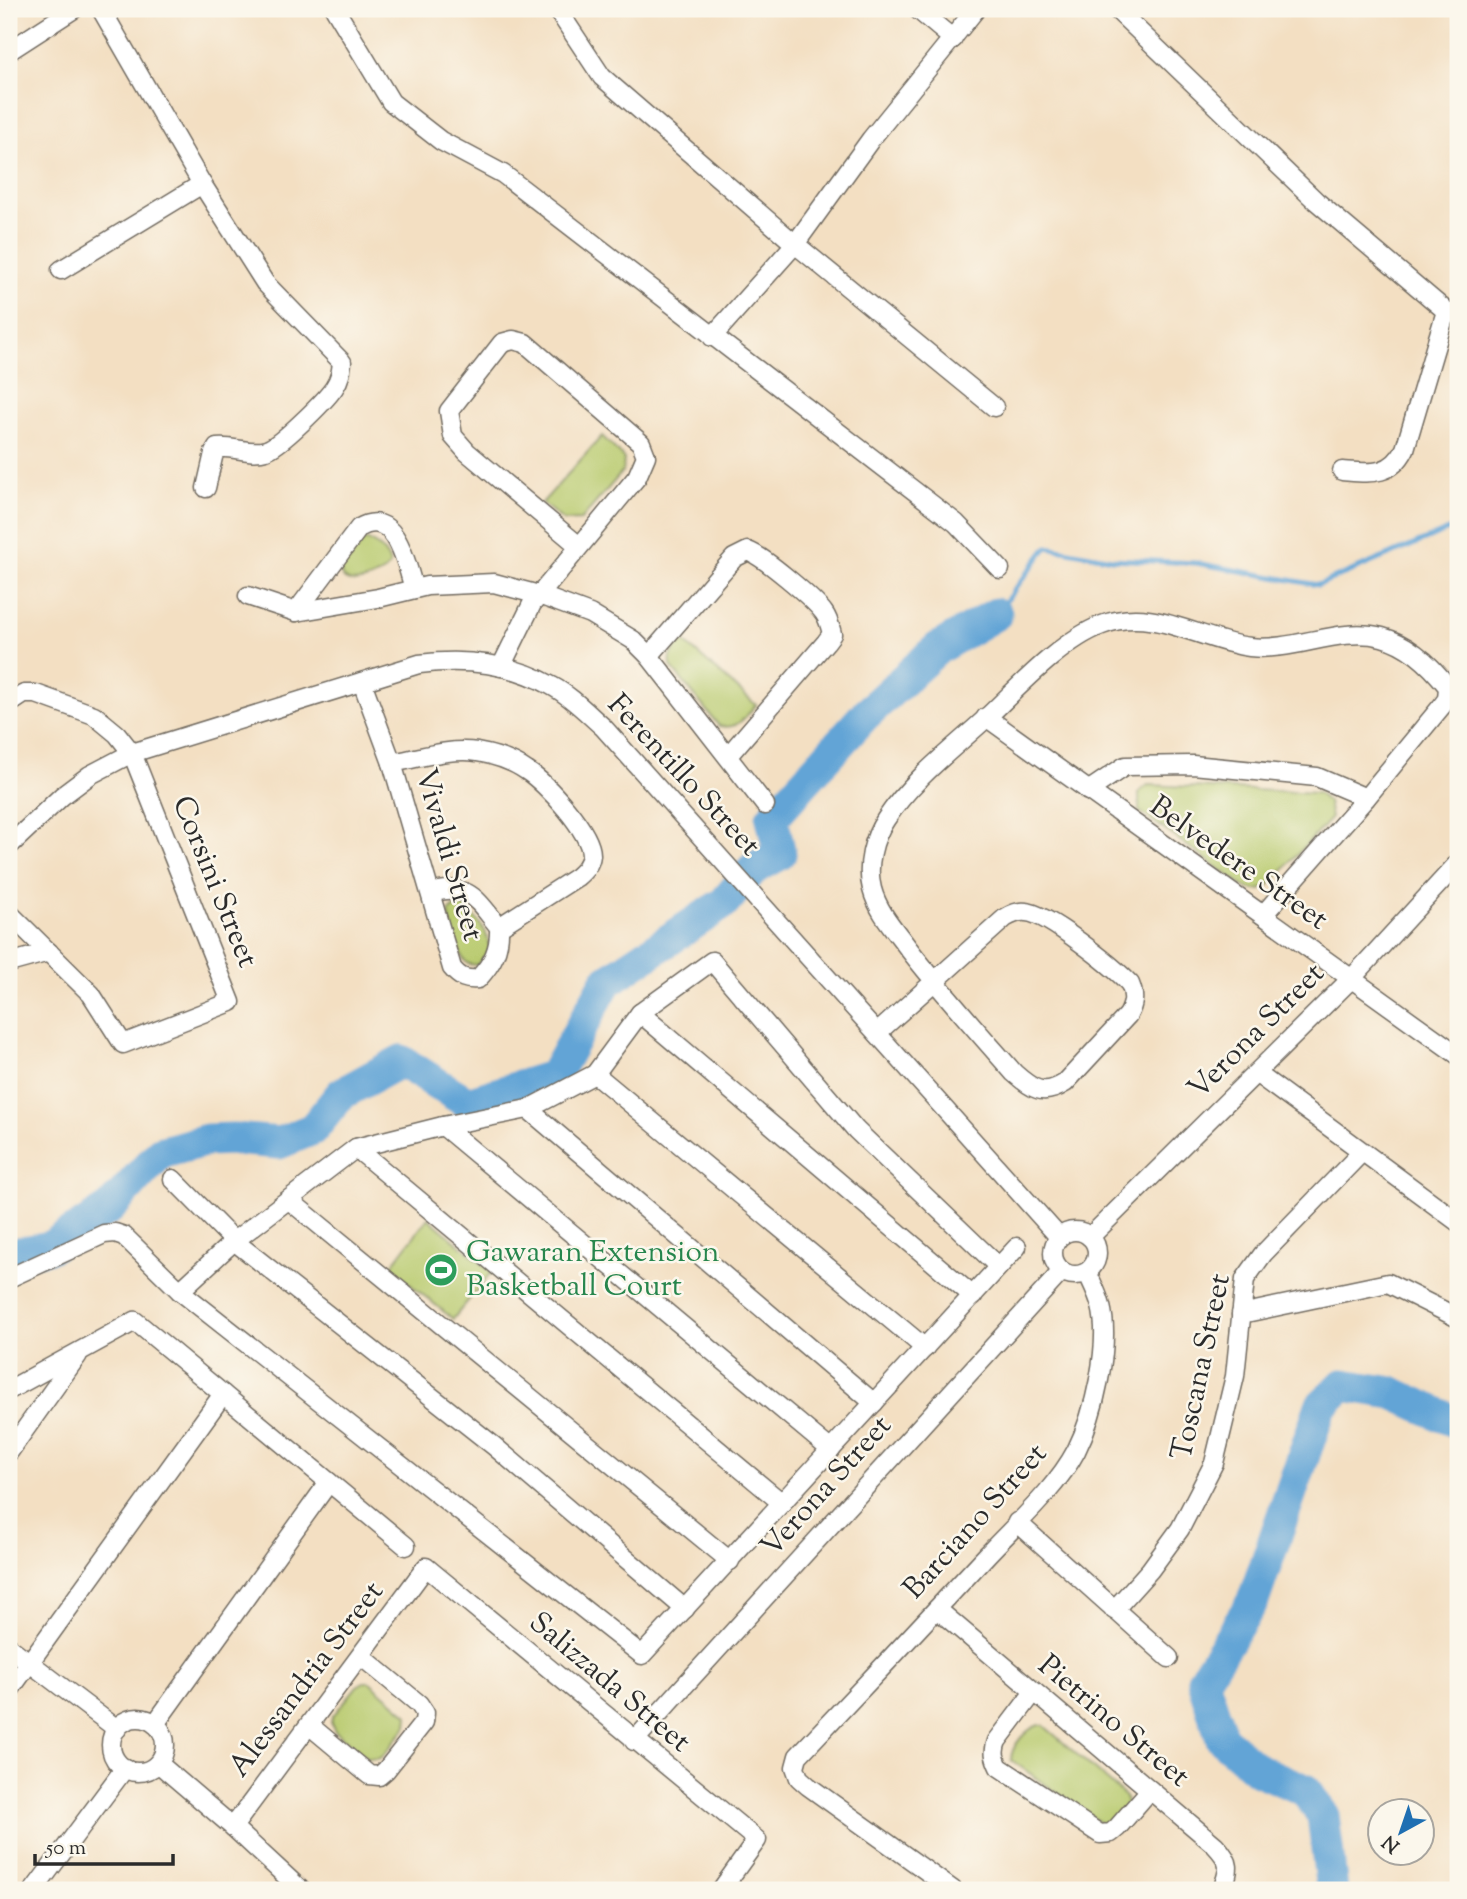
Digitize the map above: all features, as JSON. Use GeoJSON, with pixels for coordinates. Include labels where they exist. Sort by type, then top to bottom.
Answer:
{"type":"FeatureCollection","features":[{"type":"Feature","properties":{"kind":"street"},"geometry":{"type":"LineString","coordinates":[[9,51],[74,9]]}},
{"type":"Feature","properties":{"kind":"street"},"geometry":{"type":"LineString","coordinates":[[101,9],[202,184],[264,283],[341,362],[340,376],[333,389],[285,438],[268,450],[253,452],[217,448],[206,488]]}},
{"type":"Feature","properties":{"kind":"street"},"geometry":{"type":"LineString","coordinates":[[335,9],[391,102],[441,141],[503,174],[956,523],[1000,569]]}},
{"type":"Feature","properties":{"kind":"street"},"geometry":{"type":"LineString","coordinates":[[557,9],[602,76],[794,244],[994,407]]}},
{"type":"Feature","properties":{"kind":"street"},"geometry":{"type":"LineString","coordinates":[[917,9],[953,39]]}},
{"type":"Feature","properties":{"kind":"street"},"geometry":{"type":"LineString","coordinates":[[712,337],[794,244],[871,139],[976,9]]}},
{"type":"Feature","properties":{"kind":"street"},"geometry":{"type":"LineString","coordinates":[[1116,9],[1316,201],[1452,313],[1399,460],[1388,468],[1371,473],[1342,471]]}},
{"type":"Feature","properties":{"kind":"street"},"geometry":{"type":"LineString","coordinates":[[61,270],[202,184]]}},
{"type":"Feature","properties":{"kind":"street"},"geometry":{"type":"LineString","coordinates":[[501,667],[526,613],[637,477],[646,456],[641,443],[525,343],[513,340],[502,343],[449,411],[453,436],[467,452],[579,546]]}},
{"type":"Feature","properties":{"kind":"street"},"geometry":{"type":"LineString","coordinates":[[296,612],[359,528],[367,523],[377,523],[399,540],[414,589]]}},
{"type":"Feature","properties":{"kind":"street"},"geometry":{"type":"LineString","coordinates":[[649,656],[734,558],[748,551],[763,559],[822,611],[832,634],[728,756]]}},
{"type":"Feature","properties":{"kind":"street"},"geometry":{"type":"LineString","coordinates":[[248,596],[296,612],[443,584],[494,583],[539,595],[590,614],[634,640],[649,656],[765,805]]}},
{"type":"Feature","properties":{"kind":"street"},"geometry":{"type":"LineString","coordinates":[[877,1033],[933,981],[1014,913],[1039,915],[1122,976],[1130,984],[1134,1005],[1128,1015],[1065,1083],[1053,1091],[1040,1091],[1014,1073],[933,981],[882,912],[872,889],[870,868],[874,842],[886,819],[913,785],[1038,670],[1080,636],[1103,625],[1130,618],[1157,620],[1254,648],[1354,635],[1377,636],[1399,642],[1427,664],[1448,687],[1447,699],[1366,798],[1263,915]]}},
{"type":"Feature","properties":{"kind":"street","name":"Ferentillo Street"},"geometry":{"type":"LineString","coordinates":[[9,846],[62,796],[90,775],[132,753],[419,664],[467,660],[529,675],[571,699],[603,727],[1059,1237]]}},
{"type":"Feature","properties":{"kind":"street","name":"Vivaldi Street"},"geometry":{"type":"LineString","coordinates":[[362,682],[392,763],[452,968],[466,980],[478,979],[496,954],[500,940],[499,927],[582,872],[591,857],[590,844],[542,782],[527,770],[494,756],[458,752],[392,763]]}},
{"type":"Feature","properties":{"kind":"street"},"geometry":{"type":"LineString","coordinates":[[9,704],[24,694],[36,694],[94,715],[117,734],[132,753]]}},
{"type":"Feature","properties":{"kind":"street","name":"Belvedere Street"},"geometry":{"type":"LineString","coordinates":[[986,717],[1352,978],[1455,1047]]}},
{"type":"Feature","properties":{"kind":"street","name":"Corsini Street"},"geometry":{"type":"LineString","coordinates":[[49,952],[91,994],[123,1044],[231,1002],[132,753]]}},
{"type":"Feature","properties":{"kind":"street"},"geometry":{"type":"LineString","coordinates":[[1088,791],[1125,766],[1193,765],[1317,777],[1366,798]]}},
{"type":"Feature","properties":{"kind":"street","name":"Verona Street"},"geometry":{"type":"LineString","coordinates":[[1090,1237],[1352,978],[1458,863]]}},
{"type":"Feature","properties":{"kind":"street"},"geometry":{"type":"LineString","coordinates":[[431,893],[456,888],[467,893],[499,927]]}},
{"type":"Feature","properties":{"kind":"street"},"geometry":{"type":"LineString","coordinates":[[9,913],[49,952]]}},
{"type":"Feature","properties":{"kind":"street"},"geometry":{"type":"LineString","coordinates":[[9,963],[49,952]]}},
{"type":"Feature","properties":{"kind":"street"},"geometry":{"type":"LineString","coordinates":[[180,1291],[234,1241],[356,1148],[443,1126],[528,1110],[595,1074],[640,1013],[712,961],[856,1130],[998,1266]]}},
{"type":"Feature","properties":{"kind":"street"},"geometry":{"type":"LineString","coordinates":[[640,1013],[973,1296]]}},
{"type":"Feature","properties":{"kind":"street"},"geometry":{"type":"LineString","coordinates":[[1256,1073],[1458,1222]]}},
{"type":"Feature","properties":{"kind":"street"},"geometry":{"type":"LineString","coordinates":[[595,1074],[925,1348]]}},
{"type":"Feature","properties":{"kind":"street"},"geometry":{"type":"LineString","coordinates":[[528,1110],[874,1403]]}},
{"type":"Feature","properties":{"kind":"street"},"geometry":{"type":"LineString","coordinates":[[443,1126],[831,1450]]}},
{"type":"Feature","properties":{"kind":"street"},"geometry":{"type":"LineString","coordinates":[[356,1148],[782,1503]]}},
{"type":"Feature","properties":{"kind":"street","name":"Toscana Street"},"geometry":{"type":"LineString","coordinates":[[1114,1610],[1150,1570],[1180,1529],[1214,1463],[1235,1376],[1243,1287],[1257,1262],[1362,1152]]}},
{"type":"Feature","properties":{"kind":"street"},"geometry":{"type":"LineString","coordinates":[[173,1179],[234,1241],[494,1446],[685,1609]]}},
{"type":"Feature","properties":{"kind":"street"},"geometry":{"type":"LineString","coordinates":[[289,1200],[730,1560]]}},
{"type":"Feature","properties":{"kind":"street"},"geometry":{"type":"LineString","coordinates":[[1069,1231],[1080,1231],[1090,1237],[1097,1251],[1096,1259],[1087,1272],[1070,1275],[1062,1271],[1052,1255],[1059,1237],[1069,1231]]}},
{"type":"Feature","properties":{"kind":"street"},"geometry":{"type":"LineString","coordinates":[[9,1278],[104,1234],[124,1236],[180,1291],[642,1655],[1017,1247]]}},
{"type":"Feature","properties":{"kind":"street","name":"Verona Street"},"geometry":{"type":"LineString","coordinates":[[634,1741],[1062,1271]]}},
{"type":"Feature","properties":{"kind":"street","name":"Barciano Street"},"geometry":{"type":"LineString","coordinates":[[953,1890],[808,1786],[795,1768],[798,1756],[1017,1522],[1058,1477],[1076,1451],[1094,1400],[1101,1369],[1102,1308],[1087,1272]]}},
{"type":"Feature","properties":{"kind":"street"},"geometry":{"type":"LineString","coordinates":[[1241,1314],[1380,1283],[1394,1284],[1458,1318]]}},
{"type":"Feature","properties":{"kind":"street"},"geometry":{"type":"LineString","coordinates":[[9,1390],[135,1321],[406,1546]]}},
{"type":"Feature","properties":{"kind":"street"},"geometry":{"type":"LineString","coordinates":[[9,1452],[82,1350]]}},
{"type":"Feature","properties":{"kind":"street"},"geometry":{"type":"LineString","coordinates":[[43,1371],[57,1384]]}},
{"type":"Feature","properties":{"kind":"street"},"geometry":{"type":"LineString","coordinates":[[9,1690],[223,1394]]}},
{"type":"Feature","properties":{"kind":"street"},"geometry":{"type":"LineString","coordinates":[[155,1724],[329,1482]]}},
{"type":"Feature","properties":{"kind":"street"},"geometry":{"type":"LineString","coordinates":[[1017,1522],[1169,1658]]}},
{"type":"Feature","properties":{"kind":"street","name":"Salizzada Street"},"geometry":{"type":"LineString","coordinates":[[426,1567],[757,1840],[721,1890]]}},
{"type":"Feature","properties":{"kind":"street","name":"Alessandria Street"},"geometry":{"type":"LineString","coordinates":[[233,1827],[426,1567]]}},
{"type":"Feature","properties":{"kind":"street","name":"Pietrino Street"},"geometry":{"type":"LineString","coordinates":[[937,1609],[1215,1845],[1227,1859],[1229,1867],[1222,1890]]}},
{"type":"Feature","properties":{"kind":"street"},"geometry":{"type":"LineString","coordinates":[[9,1647],[117,1728]]}},
{"type":"Feature","properties":{"kind":"street"},"geometry":{"type":"LineString","coordinates":[[309,1725],[369,1775],[379,1776],[424,1722],[425,1713],[419,1704],[361,1656]]}},
{"type":"Feature","properties":{"kind":"street"},"geometry":{"type":"LineString","coordinates":[[1034,1692],[997,1741],[994,1757],[999,1767],[1100,1834],[1111,1833],[1117,1828],[1150,1790]]}},
{"type":"Feature","properties":{"kind":"street"},"geometry":{"type":"LineString","coordinates":[[139,1718],[155,1724],[161,1730],[165,1747],[159,1763],[143,1772],[125,1768],[113,1755],[113,1737],[117,1728],[139,1718]]}},
{"type":"Feature","properties":{"kind":"street"},"geometry":{"type":"LineString","coordinates":[[159,1763],[301,1890]]}},
{"type":"Feature","properties":{"kind":"street"},"geometry":{"type":"LineString","coordinates":[[34,1890],[125,1768]]}},
{"type":"Feature","properties":{"kind":"green space"},"geometry":{"type":"Polygon","coordinates":[[[602,436],[624,458],[623,471],[581,520],[564,521],[542,503],[602,436]]]}},
{"type":"Feature","properties":{"kind":"green space"},"geometry":{"type":"Polygon","coordinates":[[[364,540],[381,549],[390,565],[372,578],[348,581],[340,570],[364,540]]]}},
{"type":"Feature","properties":{"kind":"green space"},"geometry":{"type":"Polygon","coordinates":[[[682,640],[756,705],[740,722],[726,727],[719,726],[672,668],[671,656],[682,640]]]}},
{"type":"Feature","properties":{"kind":"green space"},"geometry":{"type":"Polygon","coordinates":[[[1148,785],[1318,793],[1328,802],[1331,818],[1269,885],[1253,890],[1243,886],[1139,811],[1139,792],[1148,785]]]}},
{"type":"Feature","properties":{"kind":"green space"},"geometry":{"type":"Polygon","coordinates":[[[461,906],[477,919],[485,931],[489,945],[489,951],[477,965],[468,964],[463,959],[453,931],[449,912],[454,907],[461,906]]]}},
{"type":"Feature","properties":{"kind":"green space","name":"Gawaran Extension Basketball Court"},"geometry":{"type":"Polygon","coordinates":[[[428,1218],[492,1272],[453,1319],[390,1268],[428,1218]]]}},
{"type":"Feature","properties":{"kind":"green space"},"geometry":{"type":"Polygon","coordinates":[[[370,1682],[408,1715],[407,1726],[382,1757],[377,1759],[367,1758],[335,1731],[331,1723],[332,1717],[357,1686],[370,1682]]]}},
{"type":"Feature","properties":{"kind":"green space"},"geometry":{"type":"Polygon","coordinates":[[[1043,1725],[1126,1797],[1127,1807],[1108,1824],[1103,1825],[1011,1760],[1020,1739],[1043,1725]]]}},
{"type":"Feature","properties":{"kind":"waterway"},"geometry":{"type":"LineString","coordinates":[[996,614],[1047,547],[1112,559],[1196,563],[1318,585],[1458,526]]}},
{"type":"Feature","properties":{"kind":"waterway"},"geometry":{"type":"LineString","coordinates":[[9,1255],[50,1247],[110,1208],[160,1153],[207,1140],[279,1143],[313,1129],[341,1094],[401,1061],[468,1103],[554,1076],[606,982],[724,903],[753,869],[780,854],[772,818],[865,715],[938,648],[996,614]]}},
{"type":"Feature","properties":{"kind":"waterway"},"geometry":{"type":"LineString","coordinates":[[1332,1890],[1323,1815],[1305,1790],[1258,1770],[1222,1739],[1203,1680],[1253,1601],[1321,1406],[1343,1385],[1393,1393],[1458,1423]]}},
{"type":"Feature","properties":{"kind":"place","name":"Gawaran Extension Basketball Court"},"geometry":{"type":"Point","coordinates":[441,1270]}}]}
